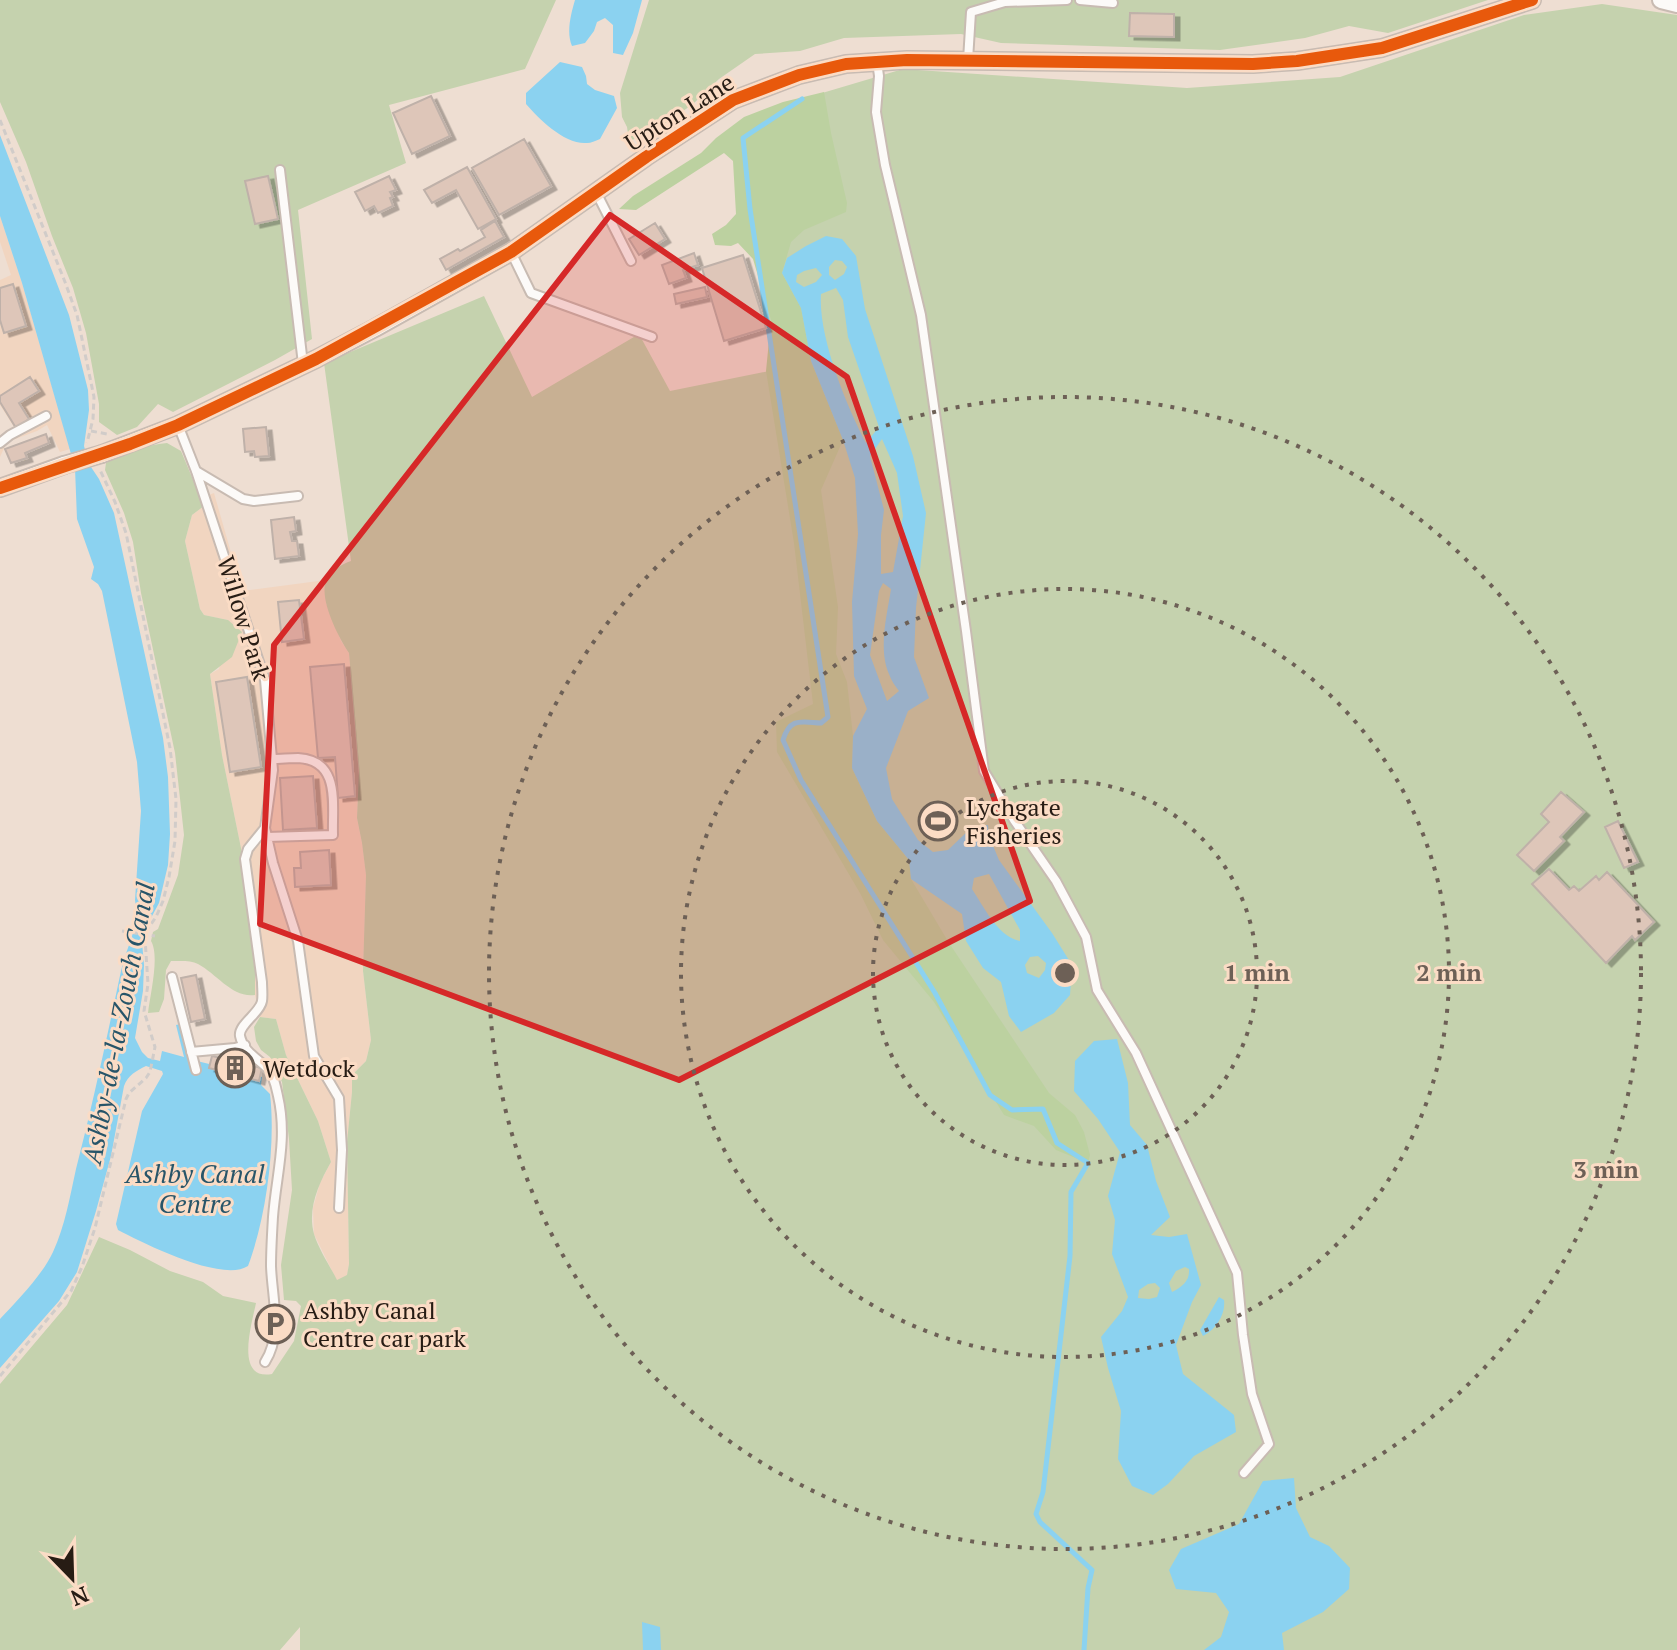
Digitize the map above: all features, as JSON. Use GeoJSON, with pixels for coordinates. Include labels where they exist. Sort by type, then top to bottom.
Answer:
{"type":"FeatureCollection","features":[{"type":"Feature","properties":{"kind":"street","name":"Upton Lane"},"geometry":{"type":"LineString","coordinates":[[0,488],[64,465],[100,460],[310,362],[511,252],[733,100],[799,75],[846,64],[907,60],[1253,64],[1297,61],[1382,48],[1532,0]]}},
{"type":"Feature","properties":{"kind":"street"},"geometry":{"type":"LineString","coordinates":[[1661,0],[1677,4]]}},
{"type":"Feature","properties":{"kind":"lane"},"geometry":{"type":"LineString","coordinates":[[968,61],[971,12],[1005,2],[1067,0]]}},
{"type":"Feature","properties":{"kind":"lane"},"geometry":{"type":"LineString","coordinates":[[1080,0],[1113,3]]}},
{"type":"Feature","properties":{"kind":"lane"},"geometry":{"type":"LineString","coordinates":[[877,62],[876,112],[885,165],[921,315],[984,771],[1056,881],[1086,937],[1097,990],[1136,1053],[1237,1273],[1252,1394],[1269,1444],[1244,1473]]}},
{"type":"Feature","properties":{"kind":"lane"},"geometry":{"type":"LineString","coordinates":[[280,170],[310,362]]}},
{"type":"Feature","properties":{"kind":"lane"},"geometry":{"type":"LineString","coordinates":[[596,192],[631,261]]}},
{"type":"Feature","properties":{"kind":"lane"},"geometry":{"type":"LineString","coordinates":[[511,252],[531,293],[652,337]]}},
{"type":"Feature","properties":{"kind":"lane"},"geometry":{"type":"LineString","coordinates":[[0,443],[46,416]]}},
{"type":"Feature","properties":{"kind":"lane","name":"Willow Park"},"geometry":{"type":"LineString","coordinates":[[178,425],[265,680],[273,770],[266,832],[248,849],[245,859],[262,982],[262,1003],[241,1030],[240,1038],[245,1045]]}},
{"type":"Feature","properties":{"kind":"lane"},"geometry":{"type":"LineString","coordinates":[[196,471],[243,499],[254,501],[298,496]]}},
{"type":"Feature","properties":{"kind":"lane"},"geometry":{"type":"LineString","coordinates":[[272,759],[314,761],[327,772],[331,784],[333,835],[266,832],[298,941],[314,1056],[339,1098],[342,1150],[339,1208]]}},
{"type":"Feature","properties":{"kind":"lane"},"geometry":{"type":"LineString","coordinates":[[172,977],[196,1070]]}},
{"type":"Feature","properties":{"kind":"lane"},"geometry":{"type":"LineString","coordinates":[[191,1052],[245,1045],[252,1057],[273,1076],[279,1097],[283,1123],[273,1215],[271,1269],[276,1308],[272,1352],[265,1362]]}},
{"type":"Feature","properties":{"kind":"path"},"geometry":{"type":"LineString","coordinates":[[0,120],[77,315],[94,397],[93,419],[86,445]]}},
{"type":"Feature","properties":{"kind":"path"},"geometry":{"type":"LineString","coordinates":[[0,1376],[71,1291],[95,1228],[126,1099],[150,1072],[155,1047],[144,1011],[148,984],[145,938],[163,901],[169,877],[175,841],[176,799],[170,748],[126,533],[100,460]]}},
{"type":"Feature","properties":{"kind":"path"},"geometry":{"type":"LineString","coordinates":[[122,931],[155,936]]}},
{"type":"Feature","properties":{"kind":"highlighted area"},"geometry":{"type":"Polygon","coordinates":[[[610,215],[847,377],[1030,901],[679,1080],[260,924],[274,645],[610,215]]]}},
{"type":"Feature","properties":{"kind":"shaded area"},"geometry":{"type":"Polygon","coordinates":[[[0,216],[70,449],[60,452],[47,425],[7,442],[0,457],[0,437],[14,427],[0,405],[0,280],[11,275],[0,242],[0,216]]]}},
{"type":"Feature","properties":{"kind":"shaded area"},"geometry":{"type":"Polygon","coordinates":[[[214,493],[242,591],[326,580],[326,603],[349,653],[359,771],[357,818],[366,875],[363,971],[371,1040],[366,1061],[352,1075],[347,1142],[349,1264],[347,1276],[337,1281],[314,1234],[313,1208],[320,1183],[331,1162],[318,1121],[286,1055],[276,1019],[260,1017],[255,995],[241,848],[210,674],[219,669],[228,620],[204,615],[200,609],[185,541],[192,515],[204,506],[201,498],[214,493]]]}},
{"type":"Feature","properties":{"kind":"green space"},"geometry":{"type":"Polygon","coordinates":[[[0,0],[556,0],[525,69],[389,105],[406,163],[298,210],[312,339],[173,412],[158,404],[137,427],[117,435],[99,422],[99,404],[86,333],[73,288],[0,102],[0,0]]]}},
{"type":"Feature","properties":{"kind":"green space"},"geometry":{"type":"Polygon","coordinates":[[[649,0],[1488,0],[1388,33],[1349,26],[1305,38],[1220,50],[1001,43],[961,34],[844,38],[800,51],[755,54],[652,133],[629,141],[622,117],[620,93],[649,0]]]}},
{"type":"Feature","properties":{"kind":"green space"},"geometry":{"type":"Polygon","coordinates":[[[1602,4],[1677,15],[1677,1650],[300,1650],[300,1627],[280,1650],[0,1650],[0,1384],[67,1305],[99,1237],[170,1271],[203,1282],[223,1296],[256,1303],[248,1349],[253,1369],[260,1374],[272,1374],[294,1341],[301,1306],[296,1301],[284,1300],[281,1265],[292,1190],[289,1139],[282,1082],[270,1057],[256,1041],[254,1027],[260,1017],[276,1019],[286,1055],[318,1121],[331,1162],[313,1206],[312,1225],[337,1280],[347,1275],[347,1142],[352,1075],[366,1061],[371,1040],[363,971],[366,875],[357,818],[359,771],[349,653],[335,628],[325,598],[328,577],[351,561],[324,363],[484,296],[532,397],[639,334],[670,391],[774,370],[751,217],[802,99],[903,69],[1187,88],[1340,77],[1524,15],[1602,4]]]}},
{"type":"Feature","properties":{"kind":"green space"},"geometry":{"type":"Polygon","coordinates":[[[824,92],[847,203],[846,212],[804,230],[791,242],[782,273],[801,308],[811,361],[843,440],[821,490],[838,607],[836,654],[847,682],[853,736],[852,768],[877,821],[909,860],[911,879],[949,943],[1049,1093],[1075,1115],[1084,1132],[1090,1155],[1088,1163],[1056,1150],[1034,1126],[1004,1115],[934,1002],[883,940],[860,893],[777,752],[776,722],[813,704],[794,543],[766,371],[771,320],[753,259],[738,243],[715,245],[712,234],[736,214],[733,161],[724,153],[636,210],[619,209],[633,196],[701,153],[744,117],[783,102],[824,92]]]}},
{"type":"Feature","properties":{"kind":"green space"},"geometry":{"type":"Polygon","coordinates":[[[167,443],[181,451],[204,506],[192,515],[185,541],[200,609],[204,615],[228,620],[242,632],[232,657],[210,674],[241,848],[255,995],[239,993],[195,963],[171,961],[166,970],[164,999],[159,1012],[148,1013],[155,966],[151,941],[178,875],[184,835],[175,753],[133,542],[105,470],[106,463],[120,456],[143,447],[167,443]]]}},
{"type":"Feature","properties":{"kind":"water"},"geometry":{"type":"Polygon","coordinates":[[[575,0],[642,0],[623,55],[613,53],[613,25],[605,18],[597,22],[585,43],[572,46],[569,29],[575,0]]]}},
{"type":"Feature","properties":{"kind":"water"},"geometry":{"type":"Polygon","coordinates":[[[560,62],[582,67],[587,84],[614,96],[617,108],[600,139],[587,143],[570,140],[545,123],[526,104],[526,93],[560,62]]]}},
{"type":"Feature","properties":{"kind":"water"},"geometry":{"type":"Polygon","coordinates":[[[0,135],[69,315],[88,390],[89,410],[84,446],[89,464],[114,513],[163,738],[168,777],[168,865],[159,903],[144,931],[143,991],[135,1038],[148,1058],[160,1061],[162,1051],[184,1057],[176,1025],[185,1023],[197,1061],[262,1077],[261,1085],[270,1094],[272,1136],[264,1204],[248,1266],[236,1270],[220,1269],[163,1252],[118,1230],[116,1224],[142,1111],[163,1074],[146,1066],[133,1074],[124,1086],[111,1156],[77,1272],[59,1301],[0,1368],[0,1319],[49,1260],[67,1211],[121,971],[136,919],[141,811],[137,762],[102,591],[91,579],[94,567],[77,519],[75,468],[0,216],[0,135]]]}},
{"type":"Feature","properties":{"kind":"water"},"geometry":{"type":"Polygon","coordinates":[[[826,236],[842,239],[856,256],[865,309],[913,456],[926,513],[914,657],[929,698],[908,711],[886,768],[892,799],[918,840],[933,852],[948,850],[972,827],[988,825],[999,860],[1072,965],[1070,995],[1054,1013],[1021,1032],[1009,1016],[1001,982],[983,968],[966,941],[962,914],[911,879],[909,860],[877,821],[852,768],[853,736],[867,709],[854,676],[852,602],[858,534],[855,478],[811,361],[801,308],[782,273],[787,258],[826,236]],[[835,260],[829,267],[829,275],[835,280],[844,274],[847,267],[842,261],[835,260]],[[816,268],[797,275],[796,282],[804,287],[816,282],[822,275],[816,268]],[[836,288],[821,294],[821,311],[835,370],[866,443],[879,427],[848,337],[843,300],[836,288]],[[882,439],[870,456],[884,510],[881,574],[893,572],[903,516],[897,473],[882,439]],[[883,583],[879,591],[870,655],[887,701],[899,691],[890,676],[884,654],[891,589],[883,583]],[[989,874],[974,878],[972,889],[998,928],[1020,941],[1020,930],[989,874]],[[1038,956],[1030,957],[1025,965],[1027,973],[1039,978],[1046,963],[1038,956]]]}},
{"type":"Feature","properties":{"kind":"water"},"geometry":{"type":"Polygon","coordinates":[[[1117,1039],[1128,1083],[1130,1125],[1147,1145],[1170,1217],[1151,1235],[1169,1237],[1187,1234],[1201,1285],[1176,1345],[1183,1374],[1234,1415],[1236,1432],[1194,1456],[1153,1495],[1132,1486],[1118,1459],[1121,1411],[1101,1337],[1122,1311],[1128,1297],[1112,1254],[1115,1220],[1108,1196],[1120,1152],[1074,1091],[1075,1061],[1094,1041],[1117,1039]],[[1185,1267],[1176,1271],[1169,1283],[1172,1292],[1187,1280],[1189,1269],[1185,1267]],[[1155,1283],[1139,1290],[1138,1298],[1157,1297],[1160,1288],[1155,1283]]]}},
{"type":"Feature","properties":{"kind":"water"},"geometry":{"type":"Polygon","coordinates":[[[1219,1297],[1224,1300],[1222,1316],[1203,1336],[1200,1330],[1219,1297]]]}},
{"type":"Feature","properties":{"kind":"water"},"geometry":{"type":"Polygon","coordinates":[[[1294,1478],[1296,1508],[1310,1537],[1329,1546],[1350,1568],[1349,1589],[1323,1612],[1282,1633],[1284,1650],[1204,1650],[1221,1637],[1229,1612],[1216,1593],[1176,1589],[1169,1570],[1181,1549],[1239,1524],[1263,1481],[1294,1478]]]}},
{"type":"Feature","properties":{"kind":"water"},"geometry":{"type":"Polygon","coordinates":[[[642,1622],[660,1627],[661,1650],[643,1650],[642,1622]]]}},
{"type":"Feature","properties":{"kind":"building"},"geometry":{"type":"Polygon","coordinates":[[[1130,13],[1174,14],[1174,37],[1129,36],[1130,13]]]}},
{"type":"Feature","properties":{"kind":"building"},"geometry":{"type":"Polygon","coordinates":[[[431,96],[450,136],[412,154],[393,113],[431,96]]]}},
{"type":"Feature","properties":{"kind":"building"},"geometry":{"type":"Polygon","coordinates":[[[524,139],[551,186],[499,215],[472,168],[524,139]]]}},
{"type":"Feature","properties":{"kind":"building"},"geometry":{"type":"Polygon","coordinates":[[[467,167],[496,219],[478,229],[456,190],[432,203],[424,190],[467,167]]]}},
{"type":"Feature","properties":{"kind":"building"},"geometry":{"type":"Polygon","coordinates":[[[268,176],[278,219],[255,224],[245,181],[268,176]]]}},
{"type":"Feature","properties":{"kind":"building"},"geometry":{"type":"Polygon","coordinates":[[[389,176],[396,190],[390,192],[393,206],[378,213],[374,206],[365,211],[355,192],[389,176]]]}},
{"type":"Feature","properties":{"kind":"building"},"geometry":{"type":"Polygon","coordinates":[[[495,221],[504,237],[446,270],[440,259],[485,237],[481,230],[495,221]]]}},
{"type":"Feature","properties":{"kind":"building"},"geometry":{"type":"Polygon","coordinates":[[[655,223],[665,239],[639,255],[629,239],[655,223]]]}},
{"type":"Feature","properties":{"kind":"building"},"geometry":{"type":"Polygon","coordinates":[[[694,253],[698,265],[683,270],[686,278],[669,284],[662,265],[694,253]]]}},
{"type":"Feature","properties":{"kind":"building"},"geometry":{"type":"Polygon","coordinates":[[[743,255],[766,328],[724,341],[702,268],[743,255]]]}},
{"type":"Feature","properties":{"kind":"building"},"geometry":{"type":"Polygon","coordinates":[[[13,284],[26,326],[4,333],[0,320],[0,288],[13,284]]]}},
{"type":"Feature","properties":{"kind":"building"},"geometry":{"type":"Polygon","coordinates":[[[705,287],[707,297],[676,304],[674,294],[705,287]]]}},
{"type":"Feature","properties":{"kind":"building"},"geometry":{"type":"Polygon","coordinates":[[[30,377],[39,391],[19,403],[29,419],[16,428],[0,402],[0,396],[30,377]]]}},
{"type":"Feature","properties":{"kind":"building"},"geometry":{"type":"Polygon","coordinates":[[[266,427],[269,456],[255,457],[254,451],[245,452],[243,429],[266,427]]]}},
{"type":"Feature","properties":{"kind":"building"},"geometry":{"type":"Polygon","coordinates":[[[46,434],[49,443],[25,453],[27,458],[11,463],[5,449],[46,434]]]}},
{"type":"Feature","properties":{"kind":"building"},"geometry":{"type":"Polygon","coordinates":[[[294,517],[296,531],[290,532],[292,541],[297,541],[299,556],[275,559],[271,520],[294,517]]]}},
{"type":"Feature","properties":{"kind":"building"},"geometry":{"type":"Polygon","coordinates":[[[299,600],[304,639],[282,642],[278,602],[299,600]]]}},
{"type":"Feature","properties":{"kind":"building"},"geometry":{"type":"Polygon","coordinates":[[[344,664],[355,796],[338,798],[335,757],[318,758],[310,667],[344,664]]]}},
{"type":"Feature","properties":{"kind":"building"},"geometry":{"type":"Polygon","coordinates":[[[247,677],[261,767],[230,772],[216,682],[247,677]]]}},
{"type":"Feature","properties":{"kind":"building"},"geometry":{"type":"Polygon","coordinates":[[[313,776],[317,828],[283,830],[280,778],[313,776]]]}},
{"type":"Feature","properties":{"kind":"building"},"geometry":{"type":"Polygon","coordinates":[[[1561,792],[1584,812],[1560,837],[1564,841],[1534,871],[1517,855],[1549,822],[1541,814],[1561,792]]]}},
{"type":"Feature","properties":{"kind":"building"},"geometry":{"type":"Polygon","coordinates":[[[1618,821],[1638,862],[1624,868],[1605,827],[1618,821]]]}},
{"type":"Feature","properties":{"kind":"building"},"geometry":{"type":"Polygon","coordinates":[[[329,850],[331,885],[295,887],[294,868],[301,868],[300,852],[329,850]]]}},
{"type":"Feature","properties":{"kind":"building"},"geometry":{"type":"Polygon","coordinates":[[[1549,869],[1569,890],[1574,886],[1579,891],[1596,876],[1599,880],[1607,872],[1654,922],[1635,940],[1632,936],[1606,963],[1532,884],[1549,869]]]}},
{"type":"Feature","properties":{"kind":"building"},"geometry":{"type":"Polygon","coordinates":[[[196,975],[205,1019],[191,1022],[181,978],[196,975]]]}},
{"type":"Feature","properties":{"kind":"building","name":"Wetdock"},"geometry":{"type":"Polygon","coordinates":[[[212,1056],[262,1068],[259,1081],[209,1068],[212,1056]]]}},
{"type":"Feature","properties":{"kind":"waterway"},"geometry":{"type":"LineString","coordinates":[[802,99],[743,138],[750,209],[828,717],[821,723],[793,724],[783,740],[801,780],[935,993],[990,1095],[1012,1110],[1043,1109],[1057,1143],[1088,1163],[1071,1192],[1070,1256],[1043,1492],[1036,1514],[1040,1522],[1092,1570],[1084,1650]]}},
{"type":"Feature","properties":{"kind":"cycle path"},"geometry":{"type":"LineString","coordinates":[[0,488],[178,425],[316,359],[511,252],[733,100],[799,75],[846,64],[907,60],[1253,64],[1297,61],[1382,48],[1532,0]]}},
{"type":"Feature","properties":{"kind":"place","name":"Lychgate Fisheries"},"geometry":{"type":"Point","coordinates":[938,821]}},
{"type":"Feature","properties":{"kind":"place","name":"Wetdock"},"geometry":{"type":"Point","coordinates":[235,1068]}},
{"type":"Feature","properties":{"kind":"place","name":"Ashby Canal Centre car park"},"geometry":{"type":"Point","coordinates":[275,1324]}},
{"type":"Feature","properties":{"kind":"water label","name":"Ashby-de-la-Zouch Canal"},"geometry":{"type":"Point","coordinates":[118,1023]}},
{"type":"Feature","properties":{"kind":"water label","name":"Ashby Canal Centre"},"geometry":{"type":"Point","coordinates":[195,1188]}}]}
